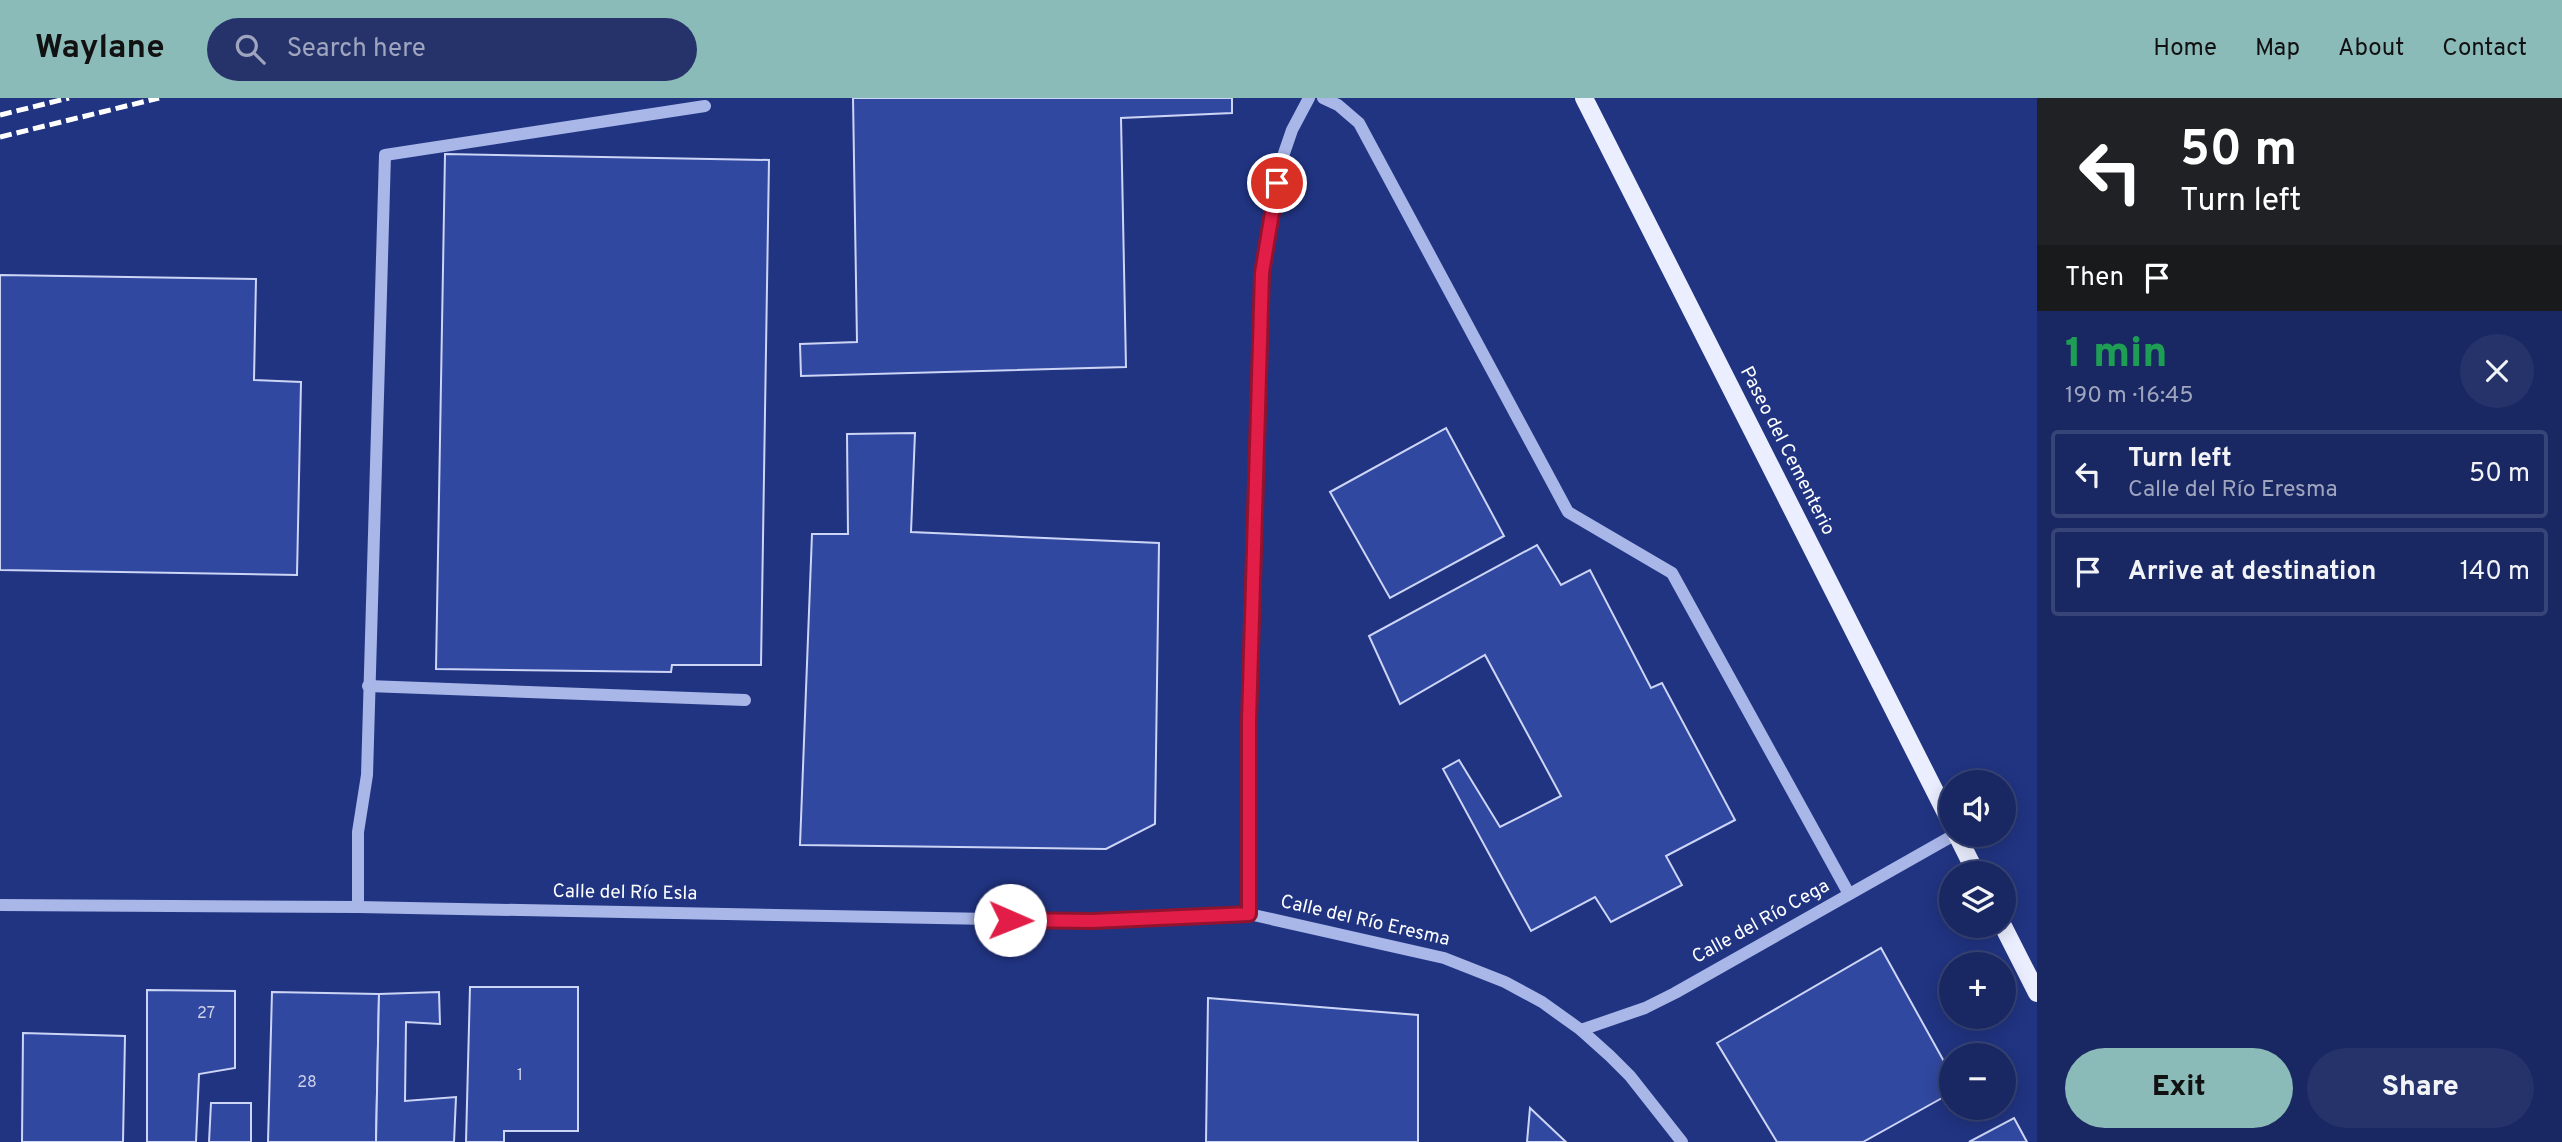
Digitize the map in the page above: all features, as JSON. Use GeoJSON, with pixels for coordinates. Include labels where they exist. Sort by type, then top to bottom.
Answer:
{"type":"FeatureCollection","features":[{"type":"Feature","properties":{"kind":"main road","name":"Paseo del Cementerio"},"geometry":{"type":"LineString","coordinates":[[1584,98],[1939,799]]}},
{"type":"Feature","properties":{"kind":"main road"},"geometry":{"type":"LineString","coordinates":[[2009,938],[2037,993]]}},
{"type":"Feature","properties":{"kind":"street"},"geometry":{"type":"LineString","coordinates":[[1249,914],[1249,721],[1262,273],[1281,162],[1292,130],[1309,98]]}},
{"type":"Feature","properties":{"kind":"street"},"geometry":{"type":"LineString","coordinates":[[1324,98],[1338,104],[1359,123],[1568,512],[1672,573],[1849,894]]}},
{"type":"Feature","properties":{"kind":"street"},"geometry":{"type":"LineString","coordinates":[[358,908],[358,832],[367,775],[385,155],[705,106]]}},
{"type":"Feature","properties":{"kind":"street"},"geometry":{"type":"LineString","coordinates":[[368,686],[745,700]]}},
{"type":"Feature","properties":{"kind":"street","name":"Calle del Río Cega"},"geometry":{"type":"LineString","coordinates":[[1581,1030],[1645,1008],[1675,993],[1939,844]]}},
{"type":"Feature","properties":{"kind":"street","name":"Calle del Río Esla"},"geometry":{"type":"LineString","coordinates":[[0,905],[358,908],[1092,921],[1249,914]]}},
{"type":"Feature","properties":{"kind":"street","name":"Calle del Río Eresma"},"geometry":{"type":"LineString","coordinates":[[1249,914],[1444,958],[1542,1002],[1581,1030],[1630,1076],[1682,1142]]}},
{"type":"Feature","properties":{"kind":"building"},"geometry":{"type":"Polygon","coordinates":[[[853,98],[1232,98],[1232,113],[1121,118],[1126,367],[801,376],[800,344],[857,342],[853,98]]]}},
{"type":"Feature","properties":{"kind":"building"},"geometry":{"type":"Polygon","coordinates":[[[445,154],[769,160],[761,665],[672,665],[671,672],[436,669],[445,154]]]}},
{"type":"Feature","properties":{"kind":"building"},"geometry":{"type":"Polygon","coordinates":[[[0,275],[256,279],[254,380],[301,382],[297,575],[0,570],[0,275]]]}},
{"type":"Feature","properties":{"kind":"building"},"geometry":{"type":"Polygon","coordinates":[[[1446,428],[1504,536],[1390,598],[1330,492],[1446,428]]]}},
{"type":"Feature","properties":{"kind":"building"},"geometry":{"type":"Polygon","coordinates":[[[915,433],[911,532],[1159,543],[1155,824],[1106,849],[800,845],[812,534],[848,534],[847,434],[915,433]]]}},
{"type":"Feature","properties":{"kind":"building"},"geometry":{"type":"Polygon","coordinates":[[[1537,545],[1561,585],[1590,570],[1651,688],[1662,683],[1735,820],[1666,856],[1682,885],[1611,922],[1595,897],[1531,931],[1443,769],[1459,760],[1500,827],[1561,796],[1485,655],[1400,704],[1369,636],[1537,545]]]}},
{"type":"Feature","properties":{"kind":"building"},"geometry":{"type":"Polygon","coordinates":[[[1881,948],[1939,1052],[1939,1100],[1863,1142],[1777,1142],[1717,1043],[1881,948]]]}},
{"type":"Feature","properties":{"kind":"building"},"geometry":{"type":"Polygon","coordinates":[[[470,987],[578,987],[578,1131],[504,1131],[504,1142],[466,1142],[470,987]]]}},
{"type":"Feature","properties":{"kind":"building"},"geometry":{"type":"Polygon","coordinates":[[[147,990],[235,991],[235,1068],[199,1074],[196,1142],[147,1142],[147,990]]]}},
{"type":"Feature","properties":{"kind":"building"},"geometry":{"type":"Polygon","coordinates":[[[272,992],[379,994],[376,1142],[268,1142],[272,992]]]}},
{"type":"Feature","properties":{"kind":"building"},"geometry":{"type":"Polygon","coordinates":[[[439,992],[440,1024],[406,1022],[405,1101],[456,1097],[454,1142],[376,1142],[379,994],[439,992]]]}},
{"type":"Feature","properties":{"kind":"building"},"geometry":{"type":"Polygon","coordinates":[[[1208,998],[1418,1015],[1418,1142],[1206,1142],[1208,998]]]}},
{"type":"Feature","properties":{"kind":"building"},"geometry":{"type":"Polygon","coordinates":[[[23,1033],[125,1036],[123,1142],[22,1142],[23,1033]]]}},
{"type":"Feature","properties":{"kind":"building"},"geometry":{"type":"Polygon","coordinates":[[[211,1103],[251,1103],[251,1142],[209,1142],[211,1103]]]}},
{"type":"Feature","properties":{"kind":"building"},"geometry":{"type":"Polygon","coordinates":[[[1530,1108],[1566,1142],[1527,1142],[1530,1108]]]}},
{"type":"Feature","properties":{"kind":"building"},"geometry":{"type":"Polygon","coordinates":[[[2015,1120],[2027,1142],[1969,1142],[2015,1120]]]}},
{"type":"Feature","properties":{"kind":"railway"},"geometry":{"type":"LineString","coordinates":[[0,115],[69,98]]}},
{"type":"Feature","properties":{"kind":"railway"},"geometry":{"type":"LineString","coordinates":[[0,137],[159,98]]}},
{"type":"Feature","properties":{"kind":"route"},"geometry":{"type":"LineString","coordinates":[[1010,920],[1092,921],[1249,914],[1249,721],[1262,273],[1277,183]]}}]}
